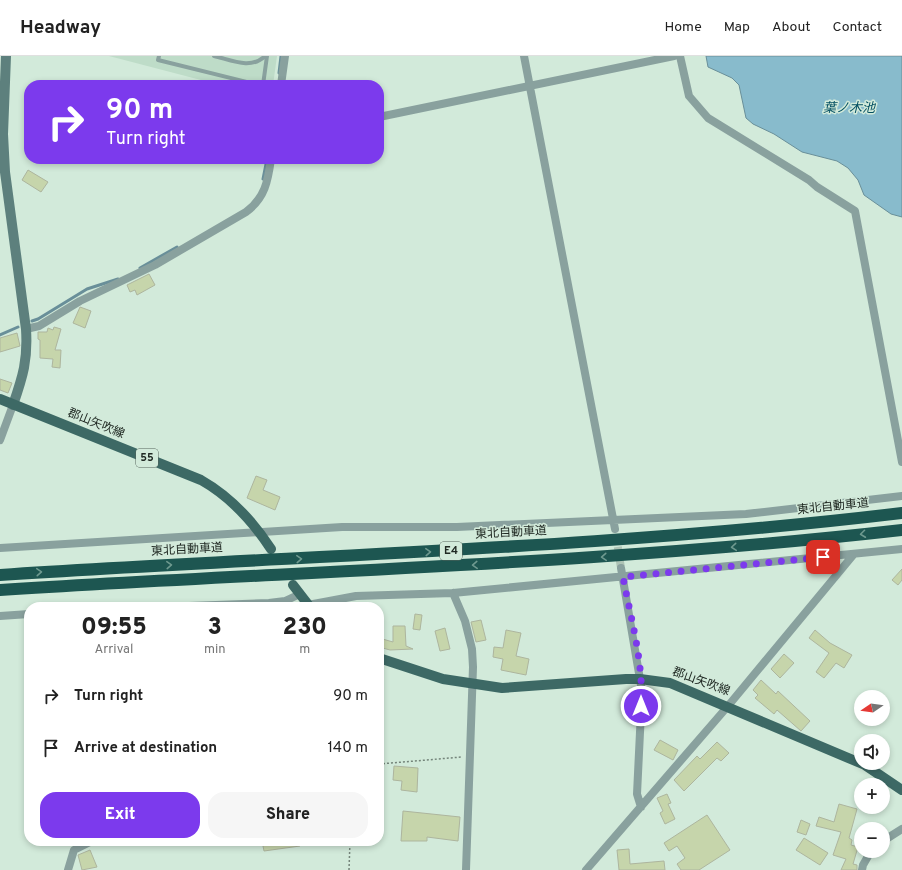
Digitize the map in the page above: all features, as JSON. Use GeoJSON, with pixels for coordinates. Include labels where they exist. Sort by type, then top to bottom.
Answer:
{"type":"FeatureCollection","features":[{"type":"Feature","properties":{"kind":"highway","name":"東北自動車道"},"geometry":{"type":"LineString","coordinates":[[0,575],[624,540],[810,524],[902,513]]}},
{"type":"Feature","properties":{"kind":"highway","name":"E4"},"geometry":{"type":"LineString","coordinates":[[0,590],[565,560],[701,550],[902,530]]}},
{"type":"Feature","properties":{"kind":"main road","name":"郡山矢吹線"},"geometry":{"type":"LineString","coordinates":[[0,399],[201,480],[224,494],[235,503],[260,532],[271,549]]}},
{"type":"Feature","properties":{"kind":"main road"},"geometry":{"type":"LineString","coordinates":[[293,585],[306,602]]}},
{"type":"Feature","properties":{"kind":"main road","name":"郡山矢吹線"},"geometry":{"type":"LineString","coordinates":[[384,660],[430,675],[502,688],[640,679],[670,683],[728,706],[864,765],[902,790]]}},
{"type":"Feature","properties":{"kind":"street"},"geometry":{"type":"LineString","coordinates":[[0,440],[25,370],[27,349],[26,329],[1,134],[6,56]]}},
{"type":"Feature","properties":{"kind":"street"},"geometry":{"type":"LineString","coordinates":[[282,80],[285,56]]}},
{"type":"Feature","properties":{"kind":"street"},"geometry":{"type":"LineString","coordinates":[[524,56],[615,530]]}},
{"type":"Feature","properties":{"kind":"street"},"geometry":{"type":"LineString","coordinates":[[384,116],[674,56]]}},
{"type":"Feature","properties":{"kind":"street"},"geometry":{"type":"LineString","coordinates":[[680,56],[690,96],[708,118],[809,180],[817,187],[856,211],[902,462]]}},
{"type":"Feature","properties":{"kind":"street"},"geometry":{"type":"LineString","coordinates":[[26,329],[39,326],[80,301],[155,265],[246,212],[257,203],[262,195],[268,179],[270,164]]}},
{"type":"Feature","properties":{"kind":"street"},"geometry":{"type":"LineString","coordinates":[[0,548],[342,527],[457,527],[746,514],[902,496]]}},
{"type":"Feature","properties":{"kind":"street"},"geometry":{"type":"LineString","coordinates":[[328,602],[356,596],[453,593],[902,549]]}},
{"type":"Feature","properties":{"kind":"street"},"geometry":{"type":"LineString","coordinates":[[586,870],[728,706],[854,554]]}},
{"type":"Feature","properties":{"kind":"street"},"geometry":{"type":"LineString","coordinates":[[621,568],[642,691],[637,798],[640,807]]}},
{"type":"Feature","properties":{"kind":"street"},"geometry":{"type":"LineString","coordinates":[[453,593],[465,621],[472,649],[473,667],[471,683],[466,870]]}},
{"type":"Feature","properties":{"kind":"street"},"geometry":{"type":"LineString","coordinates":[[274,602],[285,601],[300,594]]}},
{"type":"Feature","properties":{"kind":"street"},"geometry":{"type":"LineString","coordinates":[[0,616],[24,614]]}},
{"type":"Feature","properties":{"kind":"street"},"geometry":{"type":"LineString","coordinates":[[890,837],[902,829]]}},
{"type":"Feature","properties":{"kind":"street"},"geometry":{"type":"LineString","coordinates":[[68,870],[74,850],[82,846]]}},
{"type":"Feature","properties":{"kind":"street"},"geometry":{"type":"LineString","coordinates":[[862,870],[867,858]]}},
{"type":"Feature","properties":{"kind":"lane"},"geometry":{"type":"LineString","coordinates":[[159,56],[158,60],[239,80]]}},
{"type":"Feature","properties":{"kind":"lane"},"geometry":{"type":"LineString","coordinates":[[214,56],[245,64],[260,61],[266,56]]}},
{"type":"Feature","properties":{"kind":"lane"},"geometry":{"type":"LineString","coordinates":[[264,80],[266,56]]}},
{"type":"Feature","properties":{"kind":"path"},"geometry":{"type":"LineString","coordinates":[[384,764],[451,757],[470,757]]}},
{"type":"Feature","properties":{"kind":"path"},"geometry":{"type":"LineString","coordinates":[[350,846],[350,870]]}},
{"type":"Feature","properties":{"kind":"shaded area"},"geometry":{"type":"Polygon","coordinates":[[[109,56],[277,56],[274,80],[201,80],[109,56]]]}},
{"type":"Feature","properties":{"kind":"water","name":"葉ノ木池"},"geometry":{"type":"Polygon","coordinates":[[[706,56],[902,56],[902,217],[891,214],[864,195],[858,180],[848,168],[837,161],[802,152],[774,134],[753,124],[746,118],[739,85],[732,78],[708,67],[706,56]]]}},
{"type":"Feature","properties":{"kind":"building"},"geometry":{"type":"Polygon","coordinates":[[[28,170],[48,182],[41,192],[22,180],[28,170]]]}},
{"type":"Feature","properties":{"kind":"building"},"geometry":{"type":"Polygon","coordinates":[[[149,274],[155,285],[137,295],[135,290],[130,292],[127,285],[149,274]]]}},
{"type":"Feature","properties":{"kind":"building"},"geometry":{"type":"Polygon","coordinates":[[[80,307],[91,311],[85,328],[73,323],[80,307]]]}},
{"type":"Feature","properties":{"kind":"building"},"geometry":{"type":"Polygon","coordinates":[[[54,327],[61,329],[55,350],[61,350],[60,368],[52,367],[53,359],[40,358],[40,340],[38,339],[38,332],[47,332],[48,328],[53,330],[54,327]]]}},
{"type":"Feature","properties":{"kind":"building"},"geometry":{"type":"Polygon","coordinates":[[[17,333],[20,346],[0,352],[0,338],[17,333]]]}},
{"type":"Feature","properties":{"kind":"building"},"geometry":{"type":"Polygon","coordinates":[[[0,379],[12,383],[8,393],[0,390],[0,379]]]}},
{"type":"Feature","properties":{"kind":"building"},"geometry":{"type":"Polygon","coordinates":[[[256,476],[267,480],[263,490],[280,497],[275,510],[247,498],[256,476]]]}},
{"type":"Feature","properties":{"kind":"building"},"geometry":{"type":"Polygon","coordinates":[[[902,569],[902,580],[898,585],[892,580],[902,569]]]}},
{"type":"Feature","properties":{"kind":"building"},"geometry":{"type":"Polygon","coordinates":[[[415,614],[422,615],[420,630],[413,629],[415,614]]]}},
{"type":"Feature","properties":{"kind":"building"},"geometry":{"type":"Polygon","coordinates":[[[481,620],[486,640],[476,642],[471,622],[481,620]]]}},
{"type":"Feature","properties":{"kind":"building"},"geometry":{"type":"Polygon","coordinates":[[[393,626],[405,626],[406,646],[413,649],[390,650],[384,648],[384,639],[393,642],[393,626]]]}},
{"type":"Feature","properties":{"kind":"building"},"geometry":{"type":"Polygon","coordinates":[[[445,628],[450,649],[440,651],[435,631],[445,628]]]}},
{"type":"Feature","properties":{"kind":"building"},"geometry":{"type":"Polygon","coordinates":[[[506,630],[521,633],[516,656],[529,659],[526,675],[501,670],[503,659],[493,657],[494,647],[503,648],[506,630]]]}},
{"type":"Feature","properties":{"kind":"building"},"geometry":{"type":"Polygon","coordinates":[[[815,630],[830,643],[852,655],[844,668],[836,663],[824,678],[816,672],[829,653],[809,638],[815,630]]]}},
{"type":"Feature","properties":{"kind":"building"},"geometry":{"type":"Polygon","coordinates":[[[784,654],[794,663],[780,678],[771,669],[784,654]]]}},
{"type":"Feature","properties":{"kind":"building"},"geometry":{"type":"Polygon","coordinates":[[[761,680],[776,694],[778,691],[810,721],[801,731],[777,710],[774,714],[755,698],[758,695],[753,690],[761,680]]]}},
{"type":"Feature","properties":{"kind":"building"},"geometry":{"type":"Polygon","coordinates":[[[660,740],[678,750],[673,760],[654,750],[660,740]]]}},
{"type":"Feature","properties":{"kind":"building"},"geometry":{"type":"Polygon","coordinates":[[[717,742],[729,753],[721,761],[717,758],[684,791],[674,780],[697,756],[700,759],[717,742]]]}},
{"type":"Feature","properties":{"kind":"building"},"geometry":{"type":"Polygon","coordinates":[[[394,766],[418,768],[417,792],[401,790],[402,781],[393,780],[394,766]]]}},
{"type":"Feature","properties":{"kind":"building"},"geometry":{"type":"Polygon","coordinates":[[[667,794],[671,803],[668,804],[675,819],[665,824],[660,813],[663,811],[657,798],[667,794]]]}},
{"type":"Feature","properties":{"kind":"building"},"geometry":{"type":"Polygon","coordinates":[[[839,804],[854,808],[854,814],[856,814],[849,838],[852,840],[851,845],[854,846],[855,858],[853,864],[857,865],[857,870],[841,870],[846,859],[833,855],[841,832],[816,826],[819,817],[834,822],[839,804]]]}},
{"type":"Feature","properties":{"kind":"building"},"geometry":{"type":"Polygon","coordinates":[[[403,811],[460,817],[458,841],[427,837],[427,841],[401,841],[403,811]]]}},
{"type":"Feature","properties":{"kind":"building"},"geometry":{"type":"Polygon","coordinates":[[[707,815],[730,850],[699,870],[681,870],[677,864],[685,858],[677,846],[669,851],[664,843],[707,815]]]}},
{"type":"Feature","properties":{"kind":"building"},"geometry":{"type":"Polygon","coordinates":[[[801,820],[810,824],[806,835],[797,832],[801,820]]]}},
{"type":"Feature","properties":{"kind":"building"},"geometry":{"type":"Polygon","coordinates":[[[804,838],[828,853],[820,865],[796,850],[804,838]]]}},
{"type":"Feature","properties":{"kind":"building"},"geometry":{"type":"Polygon","coordinates":[[[263,846],[300,846],[264,851],[263,846]]]}},
{"type":"Feature","properties":{"kind":"building"},"geometry":{"type":"Polygon","coordinates":[[[629,849],[630,864],[664,861],[665,870],[619,870],[617,850],[629,849]]]}},
{"type":"Feature","properties":{"kind":"building"},"geometry":{"type":"Polygon","coordinates":[[[90,850],[97,867],[82,870],[78,855],[90,850]]]}},
{"type":"Feature","properties":{"kind":"waterway"},"geometry":{"type":"LineString","coordinates":[[279,73],[281,56]]}},
{"type":"Feature","properties":{"kind":"waterway"},"geometry":{"type":"LineString","coordinates":[[263,179],[266,164]]}},
{"type":"Feature","properties":{"kind":"waterway"},"geometry":{"type":"LineString","coordinates":[[140,268],[177,247]]}},
{"type":"Feature","properties":{"kind":"waterway"},"geometry":{"type":"LineString","coordinates":[[32,321],[38,319],[87,289],[118,279]]}},
{"type":"Feature","properties":{"kind":"waterway"},"geometry":{"type":"LineString","coordinates":[[0,335],[18,327]]}},
{"type":"Feature","properties":{"kind":"tunnel"},"geometry":{"type":"LineString","coordinates":[[616,535],[621,568]]}},
{"type":"Feature","properties":{"kind":"route"},"geometry":{"type":"LineString","coordinates":[[641,706],[642,691],[623,577],[823,557]]}}]}
